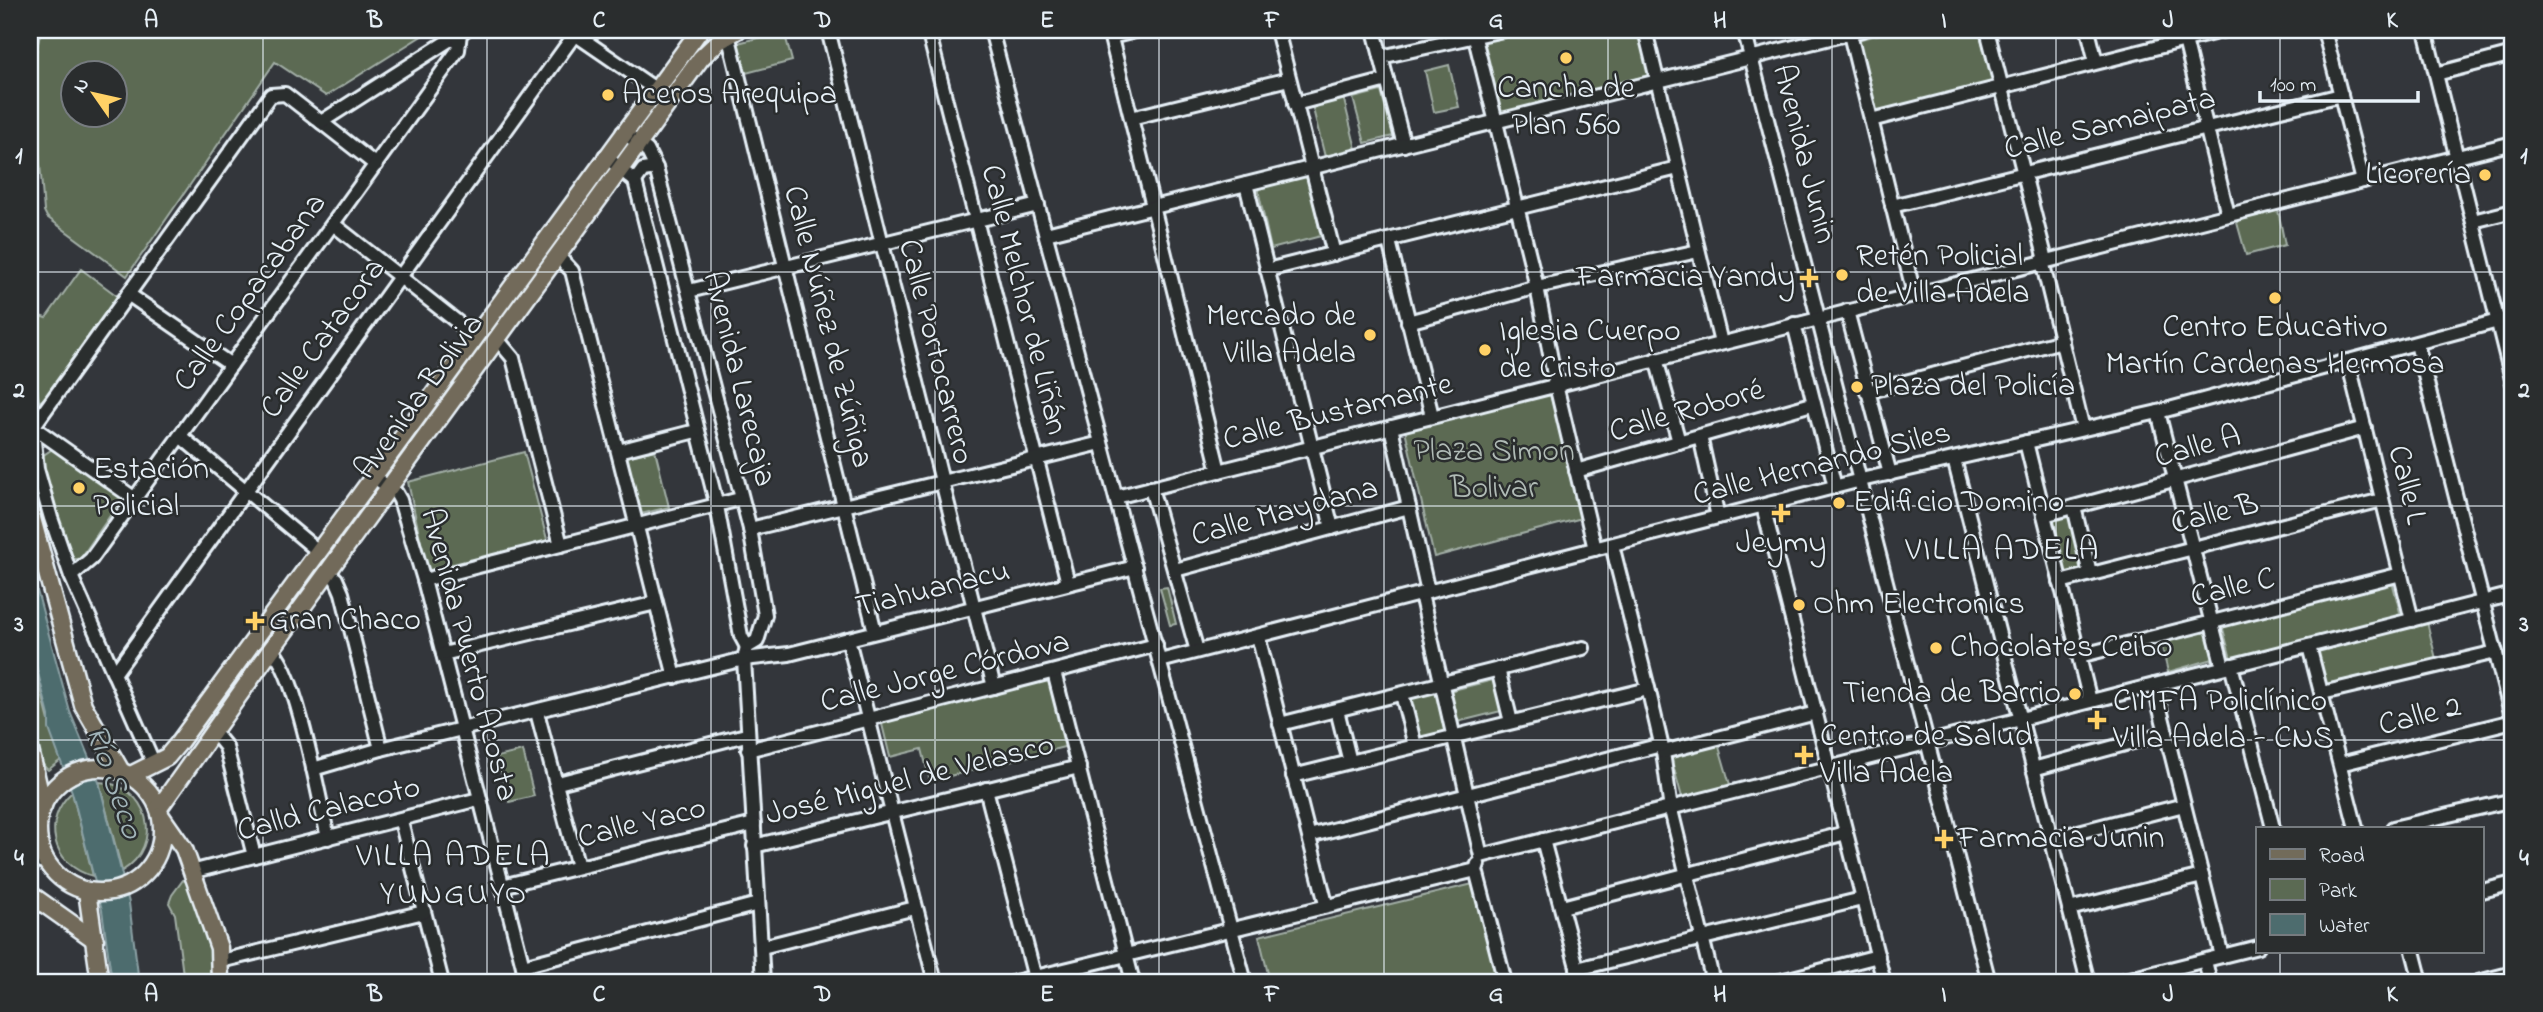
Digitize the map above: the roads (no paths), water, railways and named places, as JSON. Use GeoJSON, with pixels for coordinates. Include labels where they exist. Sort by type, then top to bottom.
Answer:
{"type":"FeatureCollection","features":[{"type":"Feature","properties":{"kind":"main road","name":"Avenida Bolivia"},"geometry":{"type":"LineString","coordinates":[[121,771],[154,764],[167,757],[178,744],[654,89],[699,31]]}},
{"type":"Feature","properties":{"kind":"main road","name":"Avenida Bolivia"},"geometry":{"type":"LineString","coordinates":[[160,812],[271,650],[701,58],[733,32]]}},
{"type":"Feature","properties":{"kind":"main road"},"geometry":{"type":"LineString","coordinates":[[30,510],[83,705],[121,771],[147,788],[184,849],[221,961],[220,982]]}},
{"type":"Feature","properties":{"kind":"main road"},"geometry":{"type":"LineString","coordinates":[[30,750],[40,808],[40,845],[48,863],[69,884],[93,891],[118,889],[137,880],[152,865],[160,846],[160,812]]}},
{"type":"Feature","properties":{"kind":"main road"},"geometry":{"type":"LineString","coordinates":[[40,808],[62,781],[80,771],[121,771]]}},
{"type":"Feature","properties":{"kind":"main road"},"geometry":{"type":"LineString","coordinates":[[93,891],[100,982]]}},
{"type":"Feature","properties":{"kind":"main road"},"geometry":{"type":"LineString","coordinates":[[30,894],[95,940]]}},
{"type":"Feature","properties":{"kind":"street","name":"Calle Portocarrero"},"geometry":{"type":"LineString","coordinates":[[828,30],[994,687]]}},
{"type":"Feature","properties":{"kind":"street","name":"Calle Melchor de Liñán"},"geometry":{"type":"LineString","coordinates":[[928,30],[1068,583]]}},
{"type":"Feature","properties":{"kind":"street"},"geometry":{"type":"LineString","coordinates":[[990,30],[1245,982]]}},
{"type":"Feature","properties":{"kind":"street"},"geometry":{"type":"LineString","coordinates":[[1139,30],[1110,33],[1219,471]]}},
{"type":"Feature","properties":{"kind":"street"},"geometry":{"type":"LineString","coordinates":[[1276,30],[1334,254]]}},
{"type":"Feature","properties":{"kind":"street"},"geometry":{"type":"LineString","coordinates":[[1374,30],[1404,145]]}},
{"type":"Feature","properties":{"kind":"street"},"geometry":{"type":"LineString","coordinates":[[1381,57],[1474,33],[1503,30]]}},
{"type":"Feature","properties":{"kind":"street"},"geometry":{"type":"LineString","coordinates":[[1645,30],[1721,343]]}},
{"type":"Feature","properties":{"kind":"street","name":"Avenida Junin"},"geometry":{"type":"LineString","coordinates":[[1744,30],[1989,982]]}},
{"type":"Feature","properties":{"kind":"street"},"geometry":{"type":"LineString","coordinates":[[1987,30],[2084,429]]}},
{"type":"Feature","properties":{"kind":"street"},"geometry":{"type":"LineString","coordinates":[[2088,30],[2096,62]]}},
{"type":"Feature","properties":{"kind":"street"},"geometry":{"type":"LineString","coordinates":[[1871,120],[2225,30]]}},
{"type":"Feature","properties":{"kind":"street"},"geometry":{"type":"LineString","coordinates":[[2325,30],[2363,181]]}},
{"type":"Feature","properties":{"kind":"street"},"geometry":{"type":"LineString","coordinates":[[2425,30],[2513,383]]}},
{"type":"Feature","properties":{"kind":"street"},"geometry":{"type":"LineString","coordinates":[[1046,234],[1854,31],[1871,120],[1914,294]]}},
{"type":"Feature","properties":{"kind":"street"},"geometry":{"type":"LineString","coordinates":[[321,122],[463,32]]}},
{"type":"Feature","properties":{"kind":"street","name":"Calle Copacabana"},"geometry":{"type":"LineString","coordinates":[[71,576],[83,569],[135,499],[458,50],[463,32]]}},
{"type":"Feature","properties":{"kind":"street"},"geometry":{"type":"LineString","coordinates":[[572,32],[671,100]]}},
{"type":"Feature","properties":{"kind":"street","name":"Calle Catacora"},"geometry":{"type":"LineString","coordinates":[[114,674],[402,278],[572,32]]}},
{"type":"Feature","properties":{"kind":"street","name":"Calle Núñez de Zúñiga"},"geometry":{"type":"LineString","coordinates":[[733,32],[786,268],[876,632]]}},
{"type":"Feature","properties":{"kind":"street"},"geometry":{"type":"LineString","coordinates":[[1474,33],[1537,287],[1556,385],[1595,549]]}},
{"type":"Feature","properties":{"kind":"street"},"geometry":{"type":"LineString","coordinates":[[2185,40],[2228,215]]}},
{"type":"Feature","properties":{"kind":"street"},"geometry":{"type":"LineString","coordinates":[[2436,74],[2513,54]]}},
{"type":"Feature","properties":{"kind":"street"},"geometry":{"type":"LineString","coordinates":[[1131,118],[1289,79]]}},
{"type":"Feature","properties":{"kind":"street"},"geometry":{"type":"LineString","coordinates":[[1295,104],[1387,80]]}},
{"type":"Feature","properties":{"kind":"street"},"geometry":{"type":"LineString","coordinates":[[33,427],[271,95],[285,94],[376,164]]}},
{"type":"Feature","properties":{"kind":"street","name":"Calle Samaipata"},"geometry":{"type":"LineString","coordinates":[[1892,206],[2341,95]]}},
{"type":"Feature","properties":{"kind":"street","name":"Avenida Larecaja"},"geometry":{"type":"LineString","coordinates":[[623,132],[640,142],[656,168],[740,499],[750,529],[765,615],[757,641],[745,653]]}},
{"type":"Feature","properties":{"kind":"street","name":"Calle Bustamante"},"geometry":{"type":"LineString","coordinates":[[1116,497],[2513,143]]}},
{"type":"Feature","properties":{"kind":"street"},"geometry":{"type":"LineString","coordinates":[[606,156],[635,181],[643,170],[656,168]]}},
{"type":"Feature","properties":{"kind":"street"},"geometry":{"type":"LineString","coordinates":[[1267,270],[1678,167]]}},
{"type":"Feature","properties":{"kind":"street","name":"Avenida Larecaja"},"geometry":{"type":"LineString","coordinates":[[635,181],[696,432],[717,506],[745,653],[746,735],[763,982]]}},
{"type":"Feature","properties":{"kind":"street"},"geometry":{"type":"LineString","coordinates":[[1246,184],[1332,528]]}},
{"type":"Feature","properties":{"kind":"street"},"geometry":{"type":"LineString","coordinates":[[689,292],[1038,205]]}},
{"type":"Feature","properties":{"kind":"street"},"geometry":{"type":"LineString","coordinates":[[2473,221],[2513,211]]}},
{"type":"Feature","properties":{"kind":"street"},"geometry":{"type":"LineString","coordinates":[[333,224],[475,336]]}},
{"type":"Feature","properties":{"kind":"street"},"geometry":{"type":"LineString","coordinates":[[1389,241],[1432,416]]}},
{"type":"Feature","properties":{"kind":"street"},"geometry":{"type":"LineString","coordinates":[[1408,322],[1537,287],[1698,251]]}},
{"type":"Feature","properties":{"kind":"street"},"geometry":{"type":"LineString","coordinates":[[558,256],[572,271],[675,677]]}},
{"type":"Feature","properties":{"kind":"street"},"geometry":{"type":"LineString","coordinates":[[128,294],[231,365]]}},
{"type":"Feature","properties":{"kind":"street"},"geometry":{"type":"LineString","coordinates":[[1847,311],[1890,474]]}},
{"type":"Feature","properties":{"kind":"street","name":"Calle Hernando Siles"},"geometry":{"type":"LineString","coordinates":[[1160,661],[1861,480],[2158,412],[2513,317]]}},
{"type":"Feature","properties":{"kind":"street"},"geometry":{"type":"LineString","coordinates":[[1794,324],[1835,487]]}},
{"type":"Feature","properties":{"kind":"street"},"geometry":{"type":"LineString","coordinates":[[497,339],[513,358],[561,545]]}},
{"type":"Feature","properties":{"kind":"street"},"geometry":{"type":"LineString","coordinates":[[1867,392],[2062,341]]}},
{"type":"Feature","properties":{"kind":"street"},"geometry":{"type":"LineString","coordinates":[[2417,344],[2513,721]]}},
{"type":"Feature","properties":{"kind":"street"},"geometry":{"type":"LineString","coordinates":[[1656,359],[1679,442]]}},
{"type":"Feature","properties":{"kind":"street","name":"Calle L"},"geometry":{"type":"LineString","coordinates":[[2348,362],[2412,620]]}},
{"type":"Feature","properties":{"kind":"street"},"geometry":{"type":"LineString","coordinates":[[30,404],[37,469],[71,576],[154,764]]}},
{"type":"Feature","properties":{"kind":"street","name":"Calle Roboré"},"geometry":{"type":"LineString","coordinates":[[1576,471],[1812,404]]}},
{"type":"Feature","properties":{"kind":"street"},"geometry":{"type":"LineString","coordinates":[[2158,412],[2212,622],[2273,827]]}},
{"type":"Feature","properties":{"kind":"street"},"geometry":{"type":"LineString","coordinates":[[33,427],[135,499]]}},
{"type":"Feature","properties":{"kind":"street"},"geometry":{"type":"LineString","coordinates":[[1391,427],[1409,507],[1441,684],[1481,856],[1476,870],[1505,982]]}},
{"type":"Feature","properties":{"kind":"street","name":"Calle A"},"geometry":{"type":"LineString","coordinates":[[2043,515],[2176,482],[2365,428]]}},
{"type":"Feature","properties":{"kind":"street"},"geometry":{"type":"LineString","coordinates":[[618,451],[696,432]]}},
{"type":"Feature","properties":{"kind":"street"},"geometry":{"type":"LineString","coordinates":[[180,436],[247,489],[318,551]]}},
{"type":"Feature","properties":{"kind":"street"},"geometry":{"type":"LineString","coordinates":[[1700,436],[1718,517]]}},
{"type":"Feature","properties":{"kind":"street"},"geometry":{"type":"LineString","coordinates":[[2026,442],[2090,701]]}},
{"type":"Feature","properties":{"kind":"street"},"geometry":{"type":"LineString","coordinates":[[750,529],[1101,443]]}},
{"type":"Feature","properties":{"kind":"street"},"geometry":{"type":"LineString","coordinates":[[1954,459],[2088,982]]}},
{"type":"Feature","properties":{"kind":"street","name":"Avenida Puerto Acosta"},"geometry":{"type":"LineString","coordinates":[[373,475],[400,500],[424,580],[527,982]]}},
{"type":"Feature","properties":{"kind":"street"},"geometry":{"type":"LineString","coordinates":[[1151,488],[1197,652]]}},
{"type":"Feature","properties":{"kind":"street"},"geometry":{"type":"LineString","coordinates":[[424,580],[740,499]]}},
{"type":"Feature","properties":{"kind":"street","name":"Calle B"},"geometry":{"type":"LineString","coordinates":[[2060,582],[2382,500]]}},
{"type":"Feature","properties":{"kind":"street"},"geometry":{"type":"LineString","coordinates":[[1763,506],[1884,982]]}},
{"type":"Feature","properties":{"kind":"street","name":"Calle Maydana"},"geometry":{"type":"LineString","coordinates":[[1175,570],[1409,507]]}},
{"type":"Feature","properties":{"kind":"street"},"geometry":{"type":"LineString","coordinates":[[2074,507],[2090,574]]}},
{"type":"Feature","properties":{"kind":"street"},"geometry":{"type":"LineString","coordinates":[[1612,545],[1662,749],[1671,810],[1713,982]]}},
{"type":"Feature","properties":{"kind":"street","name":"Tiahuanacu"},"geometry":{"type":"LineString","coordinates":[[313,769],[380,749],[675,677],[745,653],[789,654],[1135,567]]}},
{"type":"Feature","properties":{"kind":"street"},"geometry":{"type":"LineString","coordinates":[[327,572],[336,579],[342,593],[380,749]]}},
{"type":"Feature","properties":{"kind":"street","name":"Calle C"},"geometry":{"type":"LineString","coordinates":[[2078,656],[2401,574]]}},
{"type":"Feature","properties":{"kind":"street"},"geometry":{"type":"LineString","coordinates":[[1481,856],[1671,810],[2019,718],[2513,594]]}},
{"type":"Feature","properties":{"kind":"street"},"geometry":{"type":"LineString","coordinates":[[443,654],[656,603]]}},
{"type":"Feature","properties":{"kind":"street"},"geometry":{"type":"LineString","coordinates":[[1258,636],[1325,904]]}},
{"type":"Feature","properties":{"kind":"street"},"geometry":{"type":"LineString","coordinates":[[848,639],[935,982]]}},
{"type":"Feature","properties":{"kind":"street","name":"Calle Jorge Córdova"},"geometry":{"type":"LineString","coordinates":[[748,750],[1156,645]]}},
{"type":"Feature","properties":{"kind":"street"},"geometry":{"type":"LineString","coordinates":[[2309,646],[2356,827]]}},
{"type":"Feature","properties":{"kind":"street"},"geometry":{"type":"LineString","coordinates":[[1280,724],[1583,648]]}},
{"type":"Feature","properties":{"kind":"street"},"geometry":{"type":"LineString","coordinates":[[271,650],[284,668],[313,769],[328,838]]}},
{"type":"Feature","properties":{"kind":"street"},"geometry":{"type":"LineString","coordinates":[[2322,693],[2496,652]]}},
{"type":"Feature","properties":{"kind":"street"},"geometry":{"type":"LineString","coordinates":[[1499,670],[1511,722]]}},
{"type":"Feature","properties":{"kind":"street"},"geometry":{"type":"LineString","coordinates":[[1054,672],[1133,982]]}},
{"type":"Feature","properties":{"kind":"street"},"geometry":{"type":"LineString","coordinates":[[2154,685],[2222,956]]}},
{"type":"Feature","properties":{"kind":"street"},"geometry":{"type":"LineString","coordinates":[[1293,776],[1648,689]]}},
{"type":"Feature","properties":{"kind":"street"},"geometry":{"type":"LineString","coordinates":[[1402,694],[1415,746]]}},
{"type":"Feature","properties":{"kind":"street"},"geometry":{"type":"LineString","coordinates":[[1337,710],[1350,762]]}},
{"type":"Feature","properties":{"kind":"street"},"geometry":{"type":"LineString","coordinates":[[537,712],[558,783],[578,867]]}},
{"type":"Feature","properties":{"kind":"street"},"geometry":{"type":"LineString","coordinates":[[1309,836],[1468,795],[1816,713]]}},
{"type":"Feature","properties":{"kind":"street","name":"Calle 2"},"geometry":{"type":"LineString","coordinates":[[2340,764],[2513,721]]}},
{"type":"Feature","properties":{"kind":"street"},"geometry":{"type":"LineString","coordinates":[[214,731],[226,747],[254,856]]}},
{"type":"Feature","properties":{"kind":"street"},"geometry":{"type":"LineString","coordinates":[[2032,769],[2166,733]]}},
{"type":"Feature","properties":{"kind":"street"},"geometry":{"type":"LineString","coordinates":[[558,783],[746,735]]}},
{"type":"Feature","properties":{"kind":"street","name":"José Miguel de Velasco"},"geometry":{"type":"LineString","coordinates":[[754,846],[1079,766]]}},
{"type":"Feature","properties":{"kind":"street"},"geometry":{"type":"LineString","coordinates":[[986,789],[1035,980]]}},
{"type":"Feature","properties":{"kind":"street","name":"Calld Calacoto"},"geometry":{"type":"LineString","coordinates":[[191,872],[401,821],[479,799]]}},
{"type":"Feature","properties":{"kind":"street"},"geometry":{"type":"LineString","coordinates":[[2397,827],[2513,800]]}},
{"type":"Feature","properties":{"kind":"street"},"geometry":{"type":"LineString","coordinates":[[2051,839],[2184,805]]}},
{"type":"Feature","properties":{"kind":"street"},"geometry":{"type":"LineString","coordinates":[[401,821],[442,982]]}},
{"type":"Feature","properties":{"kind":"street","name":"Calle Yaco"},"geometry":{"type":"LineString","coordinates":[[502,886],[754,824]]}},
{"type":"Feature","properties":{"kind":"street"},"geometry":{"type":"LineString","coordinates":[[1562,907],[1846,833]]}},
{"type":"Feature","properties":{"kind":"street"},"geometry":{"type":"LineString","coordinates":[[1543,840],[1580,982]]}},
{"type":"Feature","properties":{"kind":"street"},"geometry":{"type":"LineString","coordinates":[[30,858],[48,863]]}},
{"type":"Feature","properties":{"kind":"street"},"geometry":{"type":"LineString","coordinates":[[1016,982],[1035,980],[1325,904],[1476,870]]}},
{"type":"Feature","properties":{"kind":"street"},"geometry":{"type":"LineString","coordinates":[[2069,909],[2202,876]]}},
{"type":"Feature","properties":{"kind":"street"},"geometry":{"type":"LineString","coordinates":[[2484,890],[2513,883]]}},
{"type":"Feature","properties":{"kind":"street"},"geometry":{"type":"LineString","coordinates":[[1577,969],[1862,899]]}},
{"type":"Feature","properties":{"kind":"street"},"geometry":{"type":"LineString","coordinates":[[523,967],[758,904]]}},
{"type":"Feature","properties":{"kind":"street"},"geometry":{"type":"LineString","coordinates":[[762,947],[915,908]]}},
{"type":"Feature","properties":{"kind":"street"},"geometry":{"type":"LineString","coordinates":[[221,961],[424,912]]}},
{"type":"Feature","properties":{"kind":"street"},"geometry":{"type":"LineString","coordinates":[[2118,982],[2256,948]]}},
{"type":"Feature","properties":{"kind":"street"},"geometry":{"type":"LineString","coordinates":[[2414,953],[2421,982]]}},
{"type":"Feature","properties":{"kind":"street"},"geometry":{"type":"LineString","coordinates":[[1777,982],[1878,956]]}},
{"type":"Feature","properties":{"kind":"street"},"geometry":{"type":"LineString","coordinates":[[2205,961],[2210,982]]}},
{"type":"Feature","properties":{"kind":"street"},"geometry":{"type":"LineString","coordinates":[[2478,982],[2513,973]]}},
{"type":"Feature","properties":{"kind":"water","name":"Río Seco"},"geometry":{"type":"Polygon","coordinates":[[[30,565],[70,712],[99,782],[129,903],[139,982],[112,982],[102,910],[72,792],[49,729],[49,716],[30,642],[30,565]]]}},
{"type":"Feature","properties":{"kind":"place","name":"Cancha de Plan 560"},"geometry":{"type":"Point","coordinates":[1566,58]}},
{"type":"Feature","properties":{"kind":"place","name":"Aceros Arequipa"},"geometry":{"type":"Point","coordinates":[608,95]}},
{"type":"Feature","properties":{"kind":"place","name":"Licorería"},"geometry":{"type":"Point","coordinates":[2485,175]}},
{"type":"Feature","properties":{"kind":"place","name":"Retén Policial de Villa Adela"},"geometry":{"type":"Point","coordinates":[1842,275]}},
{"type":"Feature","properties":{"kind":"place","name":"Farmacia Yandy"},"geometry":{"type":"Point","coordinates":[1809,278]}},
{"type":"Feature","properties":{"kind":"place","name":"Centro Educativo Martín Cardenas Hermosa"},"geometry":{"type":"Point","coordinates":[2275,298]}},
{"type":"Feature","properties":{"kind":"place","name":"Mercado de Villa Adela"},"geometry":{"type":"Point","coordinates":[1370,335]}},
{"type":"Feature","properties":{"kind":"place","name":"Iglesia Cuerpo de Cristo"},"geometry":{"type":"Point","coordinates":[1485,350]}},
{"type":"Feature","properties":{"kind":"place","name":"Plaza del Policía"},"geometry":{"type":"Point","coordinates":[1857,387]}},
{"type":"Feature","properties":{"kind":"place","name":"Estación Policial"},"geometry":{"type":"Point","coordinates":[79,488]}},
{"type":"Feature","properties":{"kind":"place","name":"Edificio Domino"},"geometry":{"type":"Point","coordinates":[1839,503]}},
{"type":"Feature","properties":{"kind":"place","name":"Jeymy"},"geometry":{"type":"Point","coordinates":[1781,513]}},
{"type":"Feature","properties":{"kind":"place","name":"Ohm Electronics"},"geometry":{"type":"Point","coordinates":[1799,605]}},
{"type":"Feature","properties":{"kind":"place","name":"Gran Chaco"},"geometry":{"type":"Point","coordinates":[255,621]}},
{"type":"Feature","properties":{"kind":"place","name":"Chocolates Ceibo"},"geometry":{"type":"Point","coordinates":[1936,648]}},
{"type":"Feature","properties":{"kind":"place","name":"Tienda de Barrio"},"geometry":{"type":"Point","coordinates":[2075,694]}},
{"type":"Feature","properties":{"kind":"place","name":"CIMFA Policlínico Villa Adela - CNS"},"geometry":{"type":"Point","coordinates":[2097,720]}},
{"type":"Feature","properties":{"kind":"place","name":"Centro de Salud Villa Adela"},"geometry":{"type":"Point","coordinates":[1804,755]}},
{"type":"Feature","properties":{"kind":"place","name":"Farmacia Junin"},"geometry":{"type":"Point","coordinates":[1944,839]}},
{"type":"Feature","properties":{"kind":"district","name":"VILLA ADELA"},"geometry":{"type":"Point","coordinates":[2003,551]}},
{"type":"Feature","properties":{"kind":"district","name":"VILLA ADELA YUNGUYO"},"geometry":{"type":"Point","coordinates":[454,876]}},
{"type":"Feature","properties":{"kind":"park label","name":"Plaza Simon Bolivar"},"geometry":{"type":"Point","coordinates":[1494,470]}}]}
